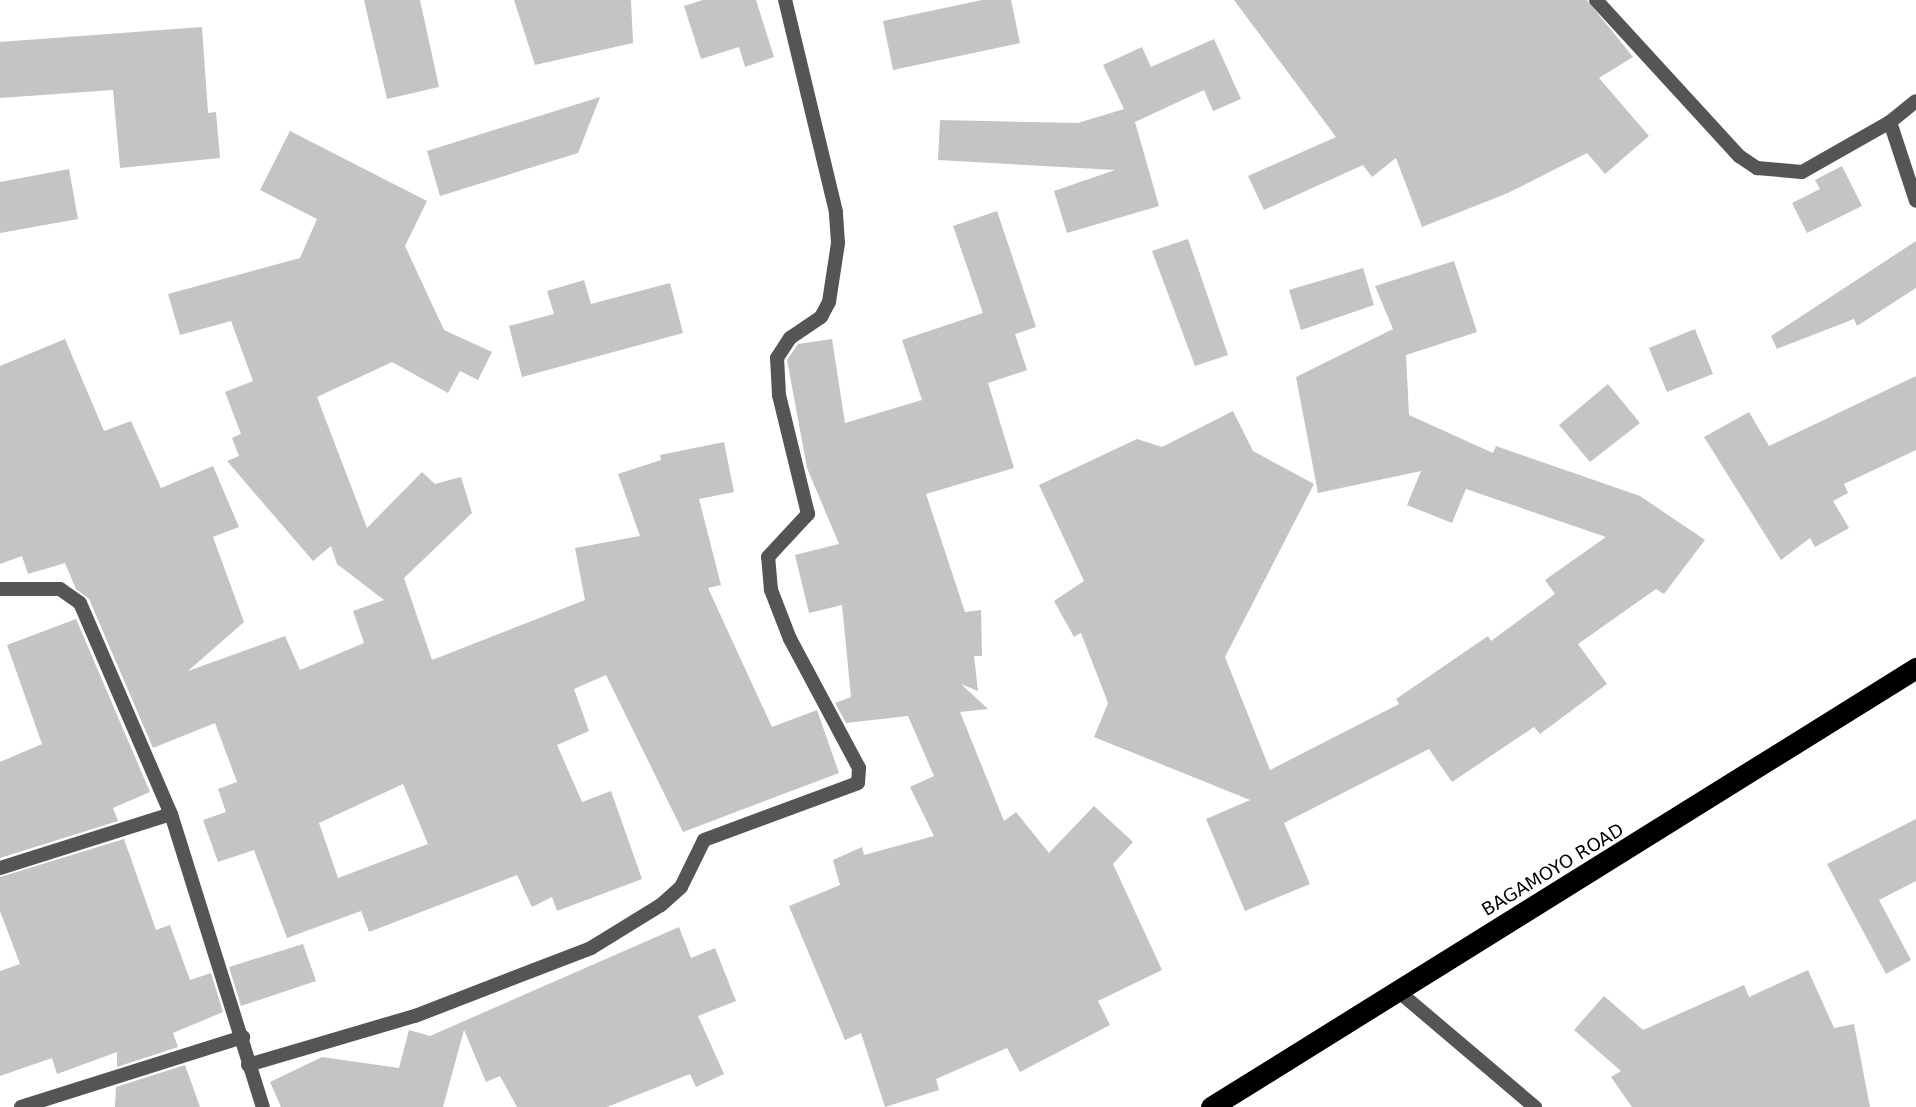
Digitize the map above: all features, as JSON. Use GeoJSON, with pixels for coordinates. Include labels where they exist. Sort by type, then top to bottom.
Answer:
{"type":"FeatureCollection","features":[{"type":"Feature","properties":{"kind":"highway","name":"BAGAMOYO ROAD"},"geometry":{"type":"LineString","coordinates":[[1211,1107],[1916,668]]}},
{"type":"Feature","properties":{"kind":"street"},"geometry":{"type":"LineString","coordinates":[[248,1065],[415,1016],[590,948],[671,896],[704,840],[858,783],[859,768],[790,639],[771,590],[768,557],[808,514],[779,395],[777,358],[790,338],[821,317],[829,302],[838,243],[836,212],[785,0]]}},
{"type":"Feature","properties":{"kind":"street"},"geometry":{"type":"LineString","coordinates":[[1596,0],[1739,156],[1757,168],[1802,172],[1891,122],[1916,101]]}},
{"type":"Feature","properties":{"kind":"street"},"geometry":{"type":"LineString","coordinates":[[1891,122],[1916,201]]}},
{"type":"Feature","properties":{"kind":"street"},"geometry":{"type":"LineString","coordinates":[[0,589],[60,589],[79,603],[171,814],[263,1107]]}},
{"type":"Feature","properties":{"kind":"street"},"geometry":{"type":"LineString","coordinates":[[0,868],[171,814]]}},
{"type":"Feature","properties":{"kind":"street"},"geometry":{"type":"LineString","coordinates":[[1398,991],[1535,1107]]}},
{"type":"Feature","properties":{"kind":"street"},"geometry":{"type":"LineString","coordinates":[[21,1107],[243,1037]]}},
{"type":"Feature","properties":{"kind":"building"},"geometry":{"type":"Polygon","coordinates":[[[364,0],[420,0],[439,87],[387,99],[364,0]]]}},
{"type":"Feature","properties":{"kind":"building"},"geometry":{"type":"Polygon","coordinates":[[[514,0],[631,0],[633,43],[535,65],[514,0]]]}},
{"type":"Feature","properties":{"kind":"building"},"geometry":{"type":"Polygon","coordinates":[[[703,0],[756,0],[774,57],[745,67],[739,47],[701,59],[684,6],[703,0]]]}},
{"type":"Feature","properties":{"kind":"building"},"geometry":{"type":"Polygon","coordinates":[[[982,0],[1011,0],[1020,43],[893,70],[883,21],[982,0]]]}},
{"type":"Feature","properties":{"kind":"building"},"geometry":{"type":"Polygon","coordinates":[[[1234,0],[1587,0],[1633,57],[1599,78],[1649,136],[1605,174],[1587,153],[1508,193],[1422,227],[1396,158],[1372,177],[1363,165],[1264,210],[1248,176],[1336,137],[1234,0]]]}},
{"type":"Feature","properties":{"kind":"building"},"geometry":{"type":"Polygon","coordinates":[[[202,27],[208,113],[216,112],[220,158],[120,168],[113,90],[0,98],[0,42],[202,27]]]}},
{"type":"Feature","properties":{"kind":"building"},"geometry":{"type":"Polygon","coordinates":[[[1214,39],[1241,99],[1213,111],[1204,90],[1135,122],[1159,206],[1067,233],[1054,191],[1115,170],[938,160],[940,120],[1078,123],[1124,109],[1103,65],[1142,47],[1151,67],[1214,39]]]}},
{"type":"Feature","properties":{"kind":"building"},"geometry":{"type":"Polygon","coordinates":[[[600,97],[578,153],[440,196],[427,151],[600,97]]]}},
{"type":"Feature","properties":{"kind":"building"},"geometry":{"type":"Polygon","coordinates":[[[290,131],[427,201],[405,246],[444,330],[492,352],[478,380],[460,371],[448,393],[392,362],[317,397],[367,528],[422,472],[435,484],[461,477],[472,513],[404,578],[432,660],[585,600],[575,548],[640,536],[618,474],[661,460],[660,455],[724,442],[734,492],[699,499],[721,585],[708,588],[772,727],[817,710],[839,773],[683,832],[606,675],[574,689],[589,731],[557,745],[582,802],[611,791],[642,879],[557,911],[552,897],[532,907],[517,875],[369,932],[361,911],[287,938],[254,850],[218,862],[203,820],[226,812],[218,789],[237,782],[215,723],[153,748],[89,599],[76,589],[65,563],[28,574],[22,556],[0,564],[0,366],[65,339],[104,431],[131,421],[161,488],[213,466],[239,527],[213,537],[244,622],[188,671],[285,636],[300,670],[364,643],[353,611],[384,600],[337,564],[331,546],[313,561],[227,461],[239,456],[232,438],[241,434],[225,392],[253,381],[231,321],[180,335],[168,294],[300,258],[317,219],[260,190],[290,131]],[[403,784],[319,823],[338,878],[428,844],[403,784]]]}},
{"type":"Feature","properties":{"kind":"building"},"geometry":{"type":"Polygon","coordinates":[[[1842,166],[1862,206],[1807,233],[1792,203],[1820,189],[1815,180],[1842,166]]]}},
{"type":"Feature","properties":{"kind":"building"},"geometry":{"type":"Polygon","coordinates":[[[69,169],[78,219],[0,233],[0,182],[69,169]]]}},
{"type":"Feature","properties":{"kind":"building"},"geometry":{"type":"Polygon","coordinates":[[[997,211],[1036,327],[1015,334],[1027,370],[988,383],[1014,468],[926,494],[965,612],[981,610],[982,656],[974,656],[978,691],[961,684],[988,709],[960,712],[1004,821],[1016,812],[1049,853],[1094,806],[1133,842],[1113,864],[1162,970],[1098,1001],[1110,1025],[1020,1072],[1007,1048],[936,1079],[939,1090],[885,1107],[861,1033],[845,1040],[789,906],[840,885],[833,860],[862,847],[864,855],[934,836],[910,787],[934,776],[908,716],[846,723],[835,703],[851,697],[842,605],[809,613],[795,555],[839,544],[807,468],[787,360],[798,344],[832,339],[845,423],[922,400],[902,340],[983,313],[953,226],[997,211]]]}},
{"type":"Feature","properties":{"kind":"building"},"geometry":{"type":"Polygon","coordinates":[[[1188,239],[1228,355],[1195,366],[1152,251],[1188,239]]]}},
{"type":"Feature","properties":{"kind":"building"},"geometry":{"type":"Polygon","coordinates":[[[1916,241],[1916,288],[1857,326],[1854,319],[1777,349],[1771,336],[1916,241]]]}},
{"type":"Feature","properties":{"kind":"building"},"geometry":{"type":"Polygon","coordinates":[[[1454,261],[1477,332],[1406,355],[1409,415],[1493,453],[1496,446],[1640,496],[1705,540],[1664,594],[1656,589],[1578,644],[1607,684],[1540,734],[1534,727],[1452,782],[1429,749],[1284,823],[1310,884],[1245,911],[1206,819],[1250,800],[1094,737],[1108,703],[1081,633],[1074,637],[1054,601],[1084,581],[1039,485],[1137,439],[1162,447],[1233,411],[1253,451],[1314,484],[1225,657],[1270,770],[1399,704],[1396,699],[1488,636],[1491,641],[1555,594],[1545,580],[1606,537],[1466,489],[1452,523],[1407,505],[1421,471],[1318,493],[1296,377],[1393,329],[1375,286],[1454,261]]]}},
{"type":"Feature","properties":{"kind":"building"},"geometry":{"type":"Polygon","coordinates":[[[1363,268],[1374,305],[1301,330],[1289,290],[1363,268]]]}},
{"type":"Feature","properties":{"kind":"building"},"geometry":{"type":"Polygon","coordinates":[[[584,280],[591,304],[670,283],[683,333],[522,377],[509,326],[554,314],[547,291],[584,280]]]}},
{"type":"Feature","properties":{"kind":"building"},"geometry":{"type":"Polygon","coordinates":[[[1695,329],[1713,374],[1667,392],[1649,348],[1695,329]]]}},
{"type":"Feature","properties":{"kind":"building"},"geometry":{"type":"Polygon","coordinates":[[[1916,376],[1916,450],[1844,484],[1848,493],[1833,501],[1849,528],[1815,547],[1810,538],[1781,560],[1704,437],[1749,412],[1769,446],[1916,376]]]}},
{"type":"Feature","properties":{"kind":"building"},"geometry":{"type":"Polygon","coordinates":[[[1608,384],[1640,423],[1590,462],[1559,425],[1608,384]]]}},
{"type":"Feature","properties":{"kind":"building"},"geometry":{"type":"Polygon","coordinates":[[[76,619],[150,792],[113,808],[118,821],[0,858],[0,762],[42,744],[7,645],[76,619]]]}},
{"type":"Feature","properties":{"kind":"building"},"geometry":{"type":"Polygon","coordinates":[[[1916,819],[1916,881],[1879,900],[1911,960],[1886,974],[1827,864],[1916,819]]]}},
{"type":"Feature","properties":{"kind":"building"},"geometry":{"type":"Polygon","coordinates":[[[124,839],[156,930],[170,925],[190,980],[211,973],[223,1012],[173,1033],[178,1047],[117,1067],[117,1052],[57,1074],[52,1058],[0,1076],[0,971],[20,964],[0,911],[0,877],[124,839]]]}},
{"type":"Feature","properties":{"kind":"building"},"geometry":{"type":"Polygon","coordinates":[[[679,927],[691,958],[715,948],[736,1001],[698,1016],[724,1074],[696,1087],[690,1074],[607,1107],[517,1107],[500,1076],[486,1082],[464,1030],[443,1107],[281,1107],[270,1082],[322,1057],[399,1068],[409,1030],[430,1036],[679,927]]]}},
{"type":"Feature","properties":{"kind":"building"},"geometry":{"type":"Polygon","coordinates":[[[303,944],[316,981],[241,1006],[229,967],[303,944]]]}},
{"type":"Feature","properties":{"kind":"building"},"geometry":{"type":"Polygon","coordinates":[[[1808,970],[1834,1028],[1854,1024],[1870,1107],[1632,1107],[1611,1077],[1621,1071],[1574,1030],[1604,996],[1643,1030],[1744,985],[1749,997],[1808,970]]]}},
{"type":"Feature","properties":{"kind":"building"},"geometry":{"type":"Polygon","coordinates":[[[185,1065],[200,1107],[115,1107],[116,1087],[185,1065]]]}}]}
